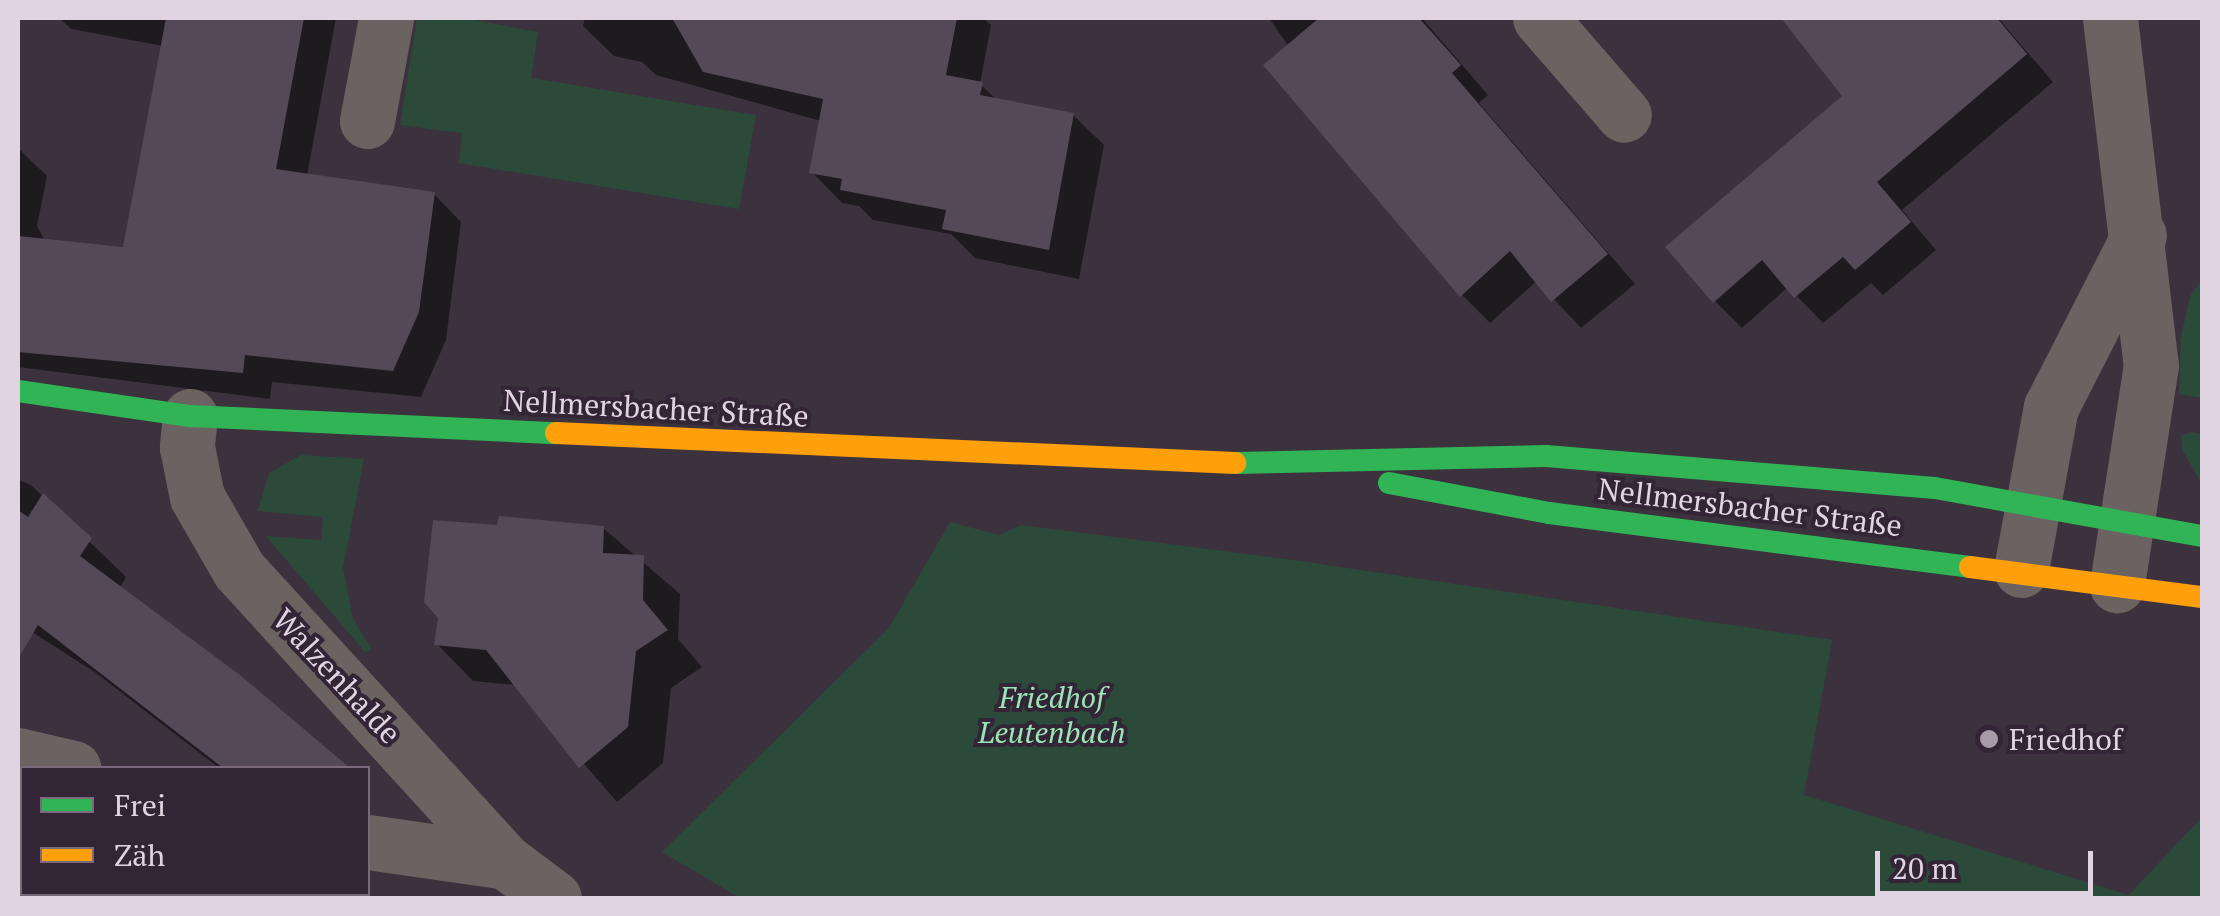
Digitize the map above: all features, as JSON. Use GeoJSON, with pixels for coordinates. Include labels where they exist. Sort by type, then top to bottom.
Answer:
{"type":"FeatureCollection","features":[{"type":"Feature","properties":{"kind":"street"},"geometry":{"type":"LineString","coordinates":[[367,120],[386,18]]}},
{"type":"Feature","properties":{"kind":"street"},"geometry":{"type":"LineString","coordinates":[[1540,18],[1624,114]]}},
{"type":"Feature","properties":{"kind":"street"},"geometry":{"type":"LineString","coordinates":[[2110,18],[2139,234],[2151,364],[2118,585]]}},
{"type":"Feature","properties":{"kind":"street"},"geometry":{"type":"LineString","coordinates":[[2021,570],[2051,407],[2139,234]]}},
{"type":"Feature","properties":{"kind":"street","name":"Nellmersbacher Straße"},"geometry":{"type":"LineString","coordinates":[[18,391],[190,416],[1293,465],[1546,456],[1857,480],[2032,504],[2202,536]]}},
{"type":"Feature","properties":{"kind":"street","name":"Walzenhalde"},"geometry":{"type":"LineString","coordinates":[[190,416],[187,447],[197,496],[220,544],[506,862],[554,898]]}},
{"type":"Feature","properties":{"kind":"street","name":"Nellmersbacher Straße"},"geometry":{"type":"LineString","coordinates":[[1293,465],[1549,514],[2021,570],[2202,597]]}},
{"type":"Feature","properties":{"kind":"street"},"geometry":{"type":"LineString","coordinates":[[18,754],[66,766]]}},
{"type":"Feature","properties":{"kind":"street"},"geometry":{"type":"LineString","coordinates":[[370,842],[506,862]]}},
{"type":"Feature","properties":{"kind":"green space"},"geometry":{"type":"Polygon","coordinates":[[[417,18],[463,18],[538,32],[531,78],[756,115],[739,209],[459,163],[462,133],[400,125],[417,18]]]}},
{"type":"Feature","properties":{"kind":"green space"},"geometry":{"type":"Polygon","coordinates":[[[2202,280],[2202,398],[2179,394],[2181,336],[2191,294],[2202,280]]]}},
{"type":"Feature","properties":{"kind":"green space"},"geometry":{"type":"Polygon","coordinates":[[[2191,432],[2202,434],[2202,485],[2183,451],[2181,436],[2191,432]]]}},
{"type":"Feature","properties":{"kind":"green space"},"geometry":{"type":"Polygon","coordinates":[[[301,455],[364,459],[343,568],[353,619],[371,648],[366,653],[266,536],[321,540],[323,517],[258,511],[269,473],[301,455]]]}},
{"type":"Feature","properties":{"kind":"green space","name":"Friedhof Leutenbach"},"geometry":{"type":"Polygon","coordinates":[[[950,522],[999,535],[1021,525],[1293,560],[1832,640],[1804,795],[2129,895],[2202,817],[2202,898],[740,898],[662,852],[889,628],[950,522]]]}},
{"type":"Feature","properties":{"kind":"building"},"geometry":{"type":"Polygon","coordinates":[[[166,18],[304,18],[276,169],[435,192],[419,312],[393,371],[245,355],[243,373],[18,352],[18,236],[123,247],[166,18]]]}},
{"type":"Feature","properties":{"kind":"building"},"geometry":{"type":"Polygon","coordinates":[[[672,18],[957,18],[946,75],[983,82],[980,95],[1074,113],[1049,250],[942,229],[946,210],[840,190],[842,179],[809,173],[823,99],[703,72],[672,18]]]}},
{"type":"Feature","properties":{"kind":"building"},"geometry":{"type":"Polygon","coordinates":[[[1319,18],[1419,18],[1461,65],[1452,73],[1608,254],[1551,302],[1510,251],[1460,297],[1263,65],[1319,18]]]}},
{"type":"Feature","properties":{"kind":"building"},"geometry":{"type":"Polygon","coordinates":[[[1781,18],[1997,18],[2027,54],[1877,182],[1911,222],[1855,270],[1843,257],[1794,298],[1762,260],[1713,303],[1665,247],[1842,96],[1781,18]]]}},
{"type":"Feature","properties":{"kind":"building"},"geometry":{"type":"Polygon","coordinates":[[[43,493],[92,538],[80,556],[240,675],[348,766],[220,766],[38,625],[18,659],[18,510],[28,517],[43,493]]]}},
{"type":"Feature","properties":{"kind":"building"},"geometry":{"type":"Polygon","coordinates":[[[499,516],[604,526],[603,553],[644,555],[643,600],[668,630],[636,651],[628,727],[579,768],[486,650],[434,645],[438,618],[424,602],[433,520],[497,525],[499,516]]]}},
{"type":"Feature","properties":{"kind":"traffic: fast"},"geometry":{"type":"LineString","coordinates":[[18,391],[190,416],[556,433]]}},
{"type":"Feature","properties":{"kind":"traffic: fast"},"geometry":{"type":"LineString","coordinates":[[1235,463],[1546,456],[1935,488],[2202,536]]}},
{"type":"Feature","properties":{"kind":"traffic: fast"},"geometry":{"type":"LineString","coordinates":[[1389,483],[1549,513],[1970,567]]}},
{"type":"Feature","properties":{"kind":"traffic: slow"},"geometry":{"type":"LineString","coordinates":[[556,433],[1235,463]]}},
{"type":"Feature","properties":{"kind":"traffic: slow"},"geometry":{"type":"LineString","coordinates":[[1970,567],[2202,597]]}},
{"type":"Feature","properties":{"kind":"place","name":"Friedhof"},"geometry":{"type":"Point","coordinates":[1989,739]}}]}
